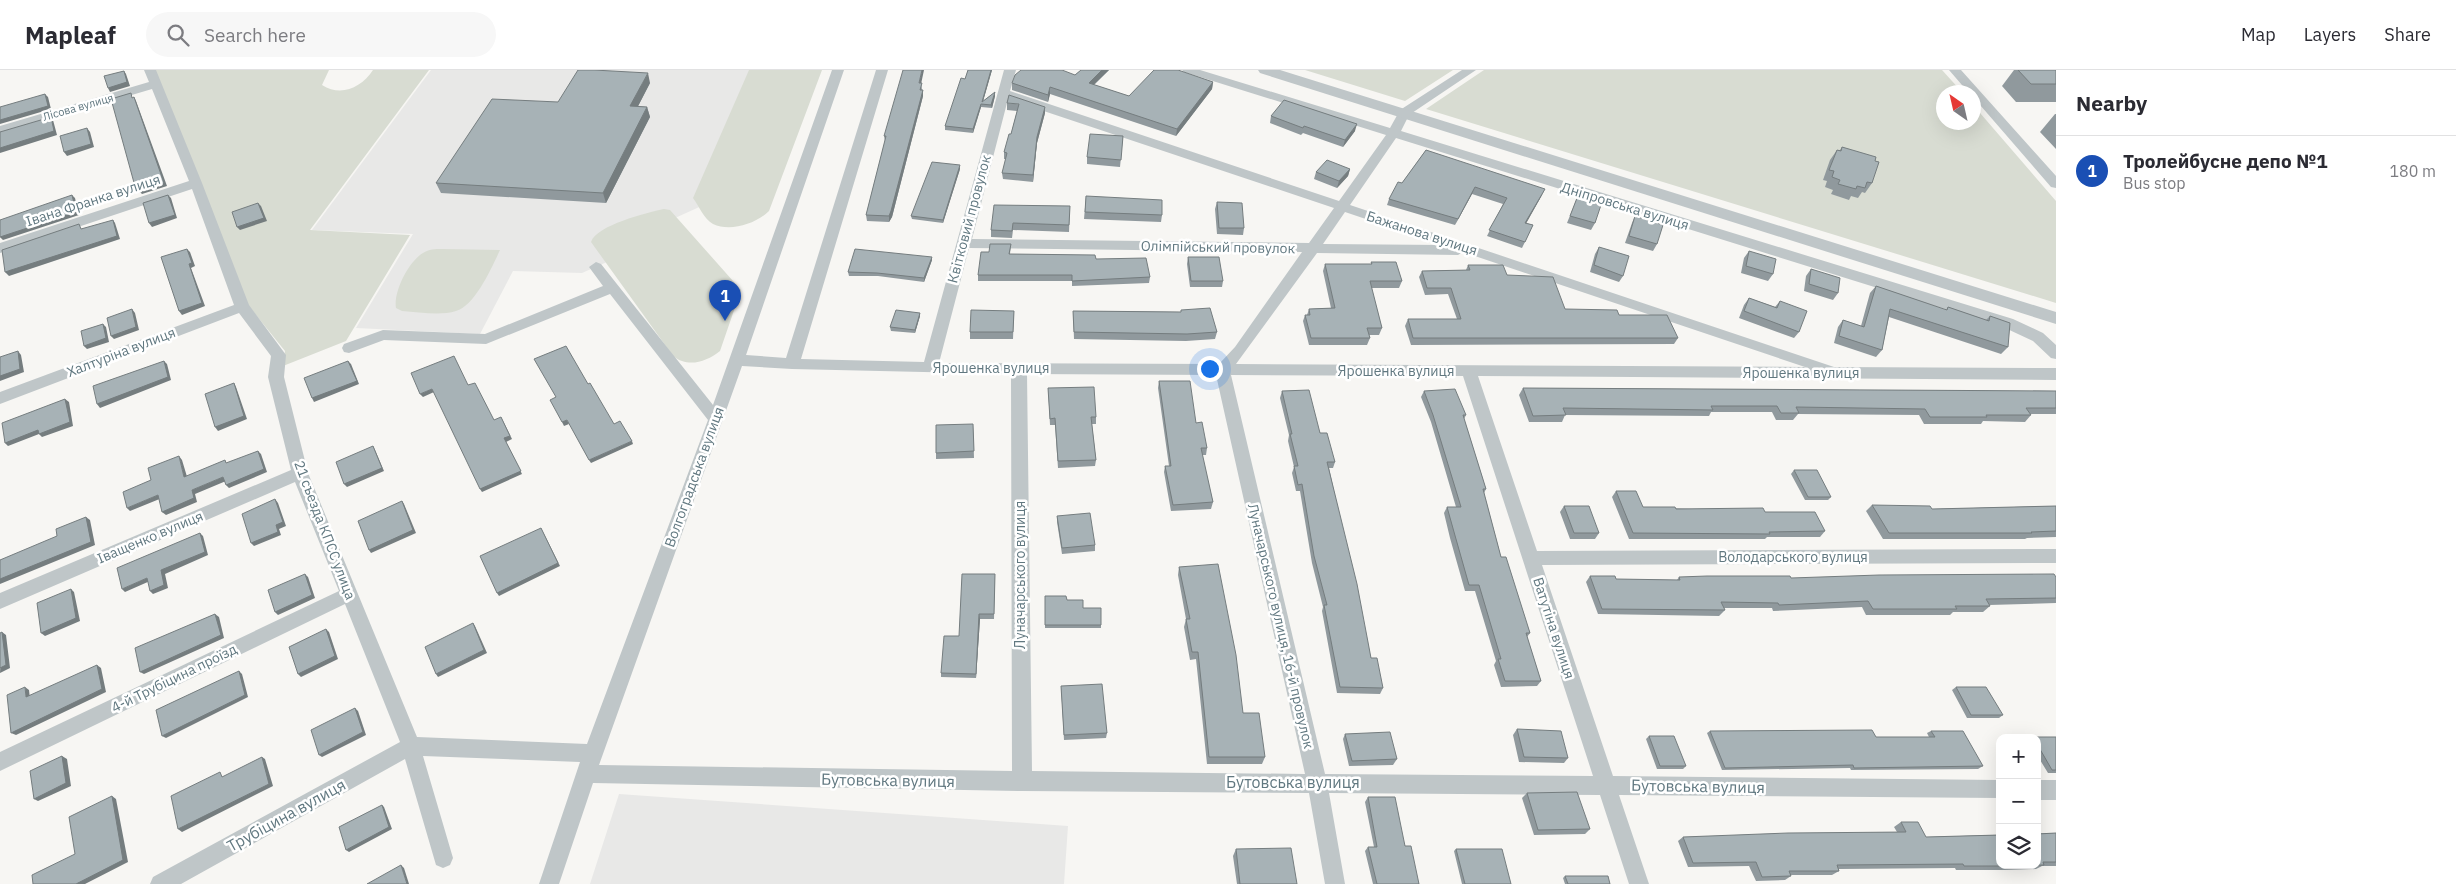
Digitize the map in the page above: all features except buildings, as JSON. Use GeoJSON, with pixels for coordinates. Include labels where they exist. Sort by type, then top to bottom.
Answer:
{"type":"FeatureCollection","features":[{"type":"Feature","properties":{"kind":"street","name":"Волгоградська вулиця"},"geometry":{"type":"LineString","coordinates":[[549,884],[593,753],[716,419],[838,70]]}},
{"type":"Feature","properties":{"kind":"street"},"geometry":{"type":"LineString","coordinates":[[792,364],[882,70]]}},
{"type":"Feature","properties":{"kind":"street","name":"Квітковий провулок"},"geometry":{"type":"LineString","coordinates":[[930,368],[1010,70]]}},
{"type":"Feature","properties":{"kind":"street","name":"Дніпровська вулиця"},"geometry":{"type":"LineString","coordinates":[[1188,70],[2008,323],[2038,337],[2056,354]]}},
{"type":"Feature","properties":{"kind":"street","name":"Дніпровська вулиця"},"geometry":{"type":"LineString","coordinates":[[1265,70],[2056,318]]}},
{"type":"Feature","properties":{"kind":"street"},"geometry":{"type":"LineString","coordinates":[[1222,370],[1240,351],[1393,134],[1404,113],[1470,70]]}},
{"type":"Feature","properties":{"kind":"street"},"geometry":{"type":"LineString","coordinates":[[1955,70],[2056,184]]}},
{"type":"Feature","properties":{"kind":"street","name":"Лісова вулиця"},"geometry":{"type":"LineString","coordinates":[[0,130],[153,77]]}},
{"type":"Feature","properties":{"kind":"street","name":"21 съезда КПСС улица"},"geometry":{"type":"LineString","coordinates":[[153,77],[196,183],[242,307],[279,355],[276,377],[300,474],[411,746],[443,858]]}},
{"type":"Feature","properties":{"kind":"street","name":"Бажанова вулиця"},"geometry":{"type":"LineString","coordinates":[[1003,93],[1841,373]]}},
{"type":"Feature","properties":{"kind":"street","name":"Івана Франка вулиця"},"geometry":{"type":"LineString","coordinates":[[0,248],[196,183]]}},
{"type":"Feature","properties":{"kind":"street","name":"Олімпійський провулок"},"geometry":{"type":"LineString","coordinates":[[963,243],[1473,250]]}},
{"type":"Feature","properties":{"kind":"street"},"geometry":{"type":"LineString","coordinates":[[596,267],[716,419]]}},
{"type":"Feature","properties":{"kind":"street"},"geometry":{"type":"LineString","coordinates":[[348,348],[384,335],[486,339],[612,288]]}},
{"type":"Feature","properties":{"kind":"street","name":"Халтуріна вулиця"},"geometry":{"type":"LineString","coordinates":[[0,398],[242,307]]}},
{"type":"Feature","properties":{"kind":"street","name":"Ярошенка вулиця"},"geometry":{"type":"LineString","coordinates":[[736,360],[792,364],[930,368],[2056,374]]}},
{"type":"Feature","properties":{"kind":"street","name":"Луначарського вулиця"},"geometry":{"type":"LineString","coordinates":[[1018,368],[1022,782]]}},
{"type":"Feature","properties":{"kind":"street","name":"Луначарського вулиця, 16-й провулок"},"geometry":{"type":"LineString","coordinates":[[1222,370],[1317,782],[1335,884]]}},
{"type":"Feature","properties":{"kind":"street","name":"Ватутіна вулиця"},"geometry":{"type":"LineString","coordinates":[[1469,371],[1639,884]]}},
{"type":"Feature","properties":{"kind":"street","name":"Іващенко вулиця"},"geometry":{"type":"LineString","coordinates":[[0,600],[300,474]]}},
{"type":"Feature","properties":{"kind":"street","name":"Володарського вулиця"},"geometry":{"type":"LineString","coordinates":[[1531,558],[2056,556]]}},
{"type":"Feature","properties":{"kind":"street","name":"4-й Трубіцина проїзд"},"geometry":{"type":"LineString","coordinates":[[0,762],[349,594]]}},
{"type":"Feature","properties":{"kind":"street"},"geometry":{"type":"LineString","coordinates":[[411,746],[593,753]]}},
{"type":"Feature","properties":{"kind":"street","name":"Трубіцина вулиця"},"geometry":{"type":"LineString","coordinates":[[160,884],[411,746]]}},
{"type":"Feature","properties":{"kind":"street","name":"Бутовська вулиця"},"geometry":{"type":"LineString","coordinates":[[587,774],[1022,782],[1317,782],[1996,789]]}},
{"type":"Feature","properties":{"kind":"street"},"geometry":{"type":"LineString","coordinates":[[2041,790],[2056,790]]}},
{"type":"Feature","properties":{"kind":"shaded area"},"geometry":{"type":"Polygon","coordinates":[[[154,70],[329,70],[322,85],[329,89],[343,90],[350,89],[363,82],[373,70],[429,70],[310,230],[410,235],[346,341],[283,366],[285,351],[248,305],[154,70]]]}},
{"type":"Feature","properties":{"kind":"shaded area"},"geometry":{"type":"Polygon","coordinates":[[[431,70],[769,70],[717,199],[675,218],[684,228],[582,273],[513,271],[480,334],[356,328],[413,234],[312,230],[431,70]]]}},
{"type":"Feature","properties":{"kind":"shaded area"},"geometry":{"type":"Polygon","coordinates":[[[749,70],[822,70],[769,211],[764,216],[750,223],[735,227],[720,226],[713,224],[707,219],[693,198],[749,70]]]}},
{"type":"Feature","properties":{"kind":"shaded area"},"geometry":{"type":"Polygon","coordinates":[[[1305,70],[1453,70],[1405,101],[1305,70]]]}},
{"type":"Feature","properties":{"kind":"shaded area"},"geometry":{"type":"Polygon","coordinates":[[[1484,70],[1942,70],[1956,85],[1936,85],[1936,130],[1981,130],[1981,114],[2056,201],[2056,303],[1426,109],[1484,70]]]}},
{"type":"Feature","properties":{"kind":"shaded area"},"geometry":{"type":"Polygon","coordinates":[[[664,209],[670,210],[741,290],[720,351],[703,361],[685,362],[673,356],[591,242],[602,230],[612,225],[664,209]]]}},
{"type":"Feature","properties":{"kind":"shaded area"},"geometry":{"type":"Polygon","coordinates":[[[442,249],[500,250],[482,285],[470,302],[463,308],[456,311],[436,313],[402,311],[396,308],[397,294],[403,278],[412,263],[425,252],[442,249]]]}},
{"type":"Feature","properties":{"kind":"shaded area"},"geometry":{"type":"Polygon","coordinates":[[[619,794],[1068,826],[1064,884],[590,884],[619,794]]]}},
{"type":"Feature","properties":{"kind":"place","name":"Тролейбусне депо №1"},"geometry":{"type":"Point","coordinates":[725,321]}}]}
